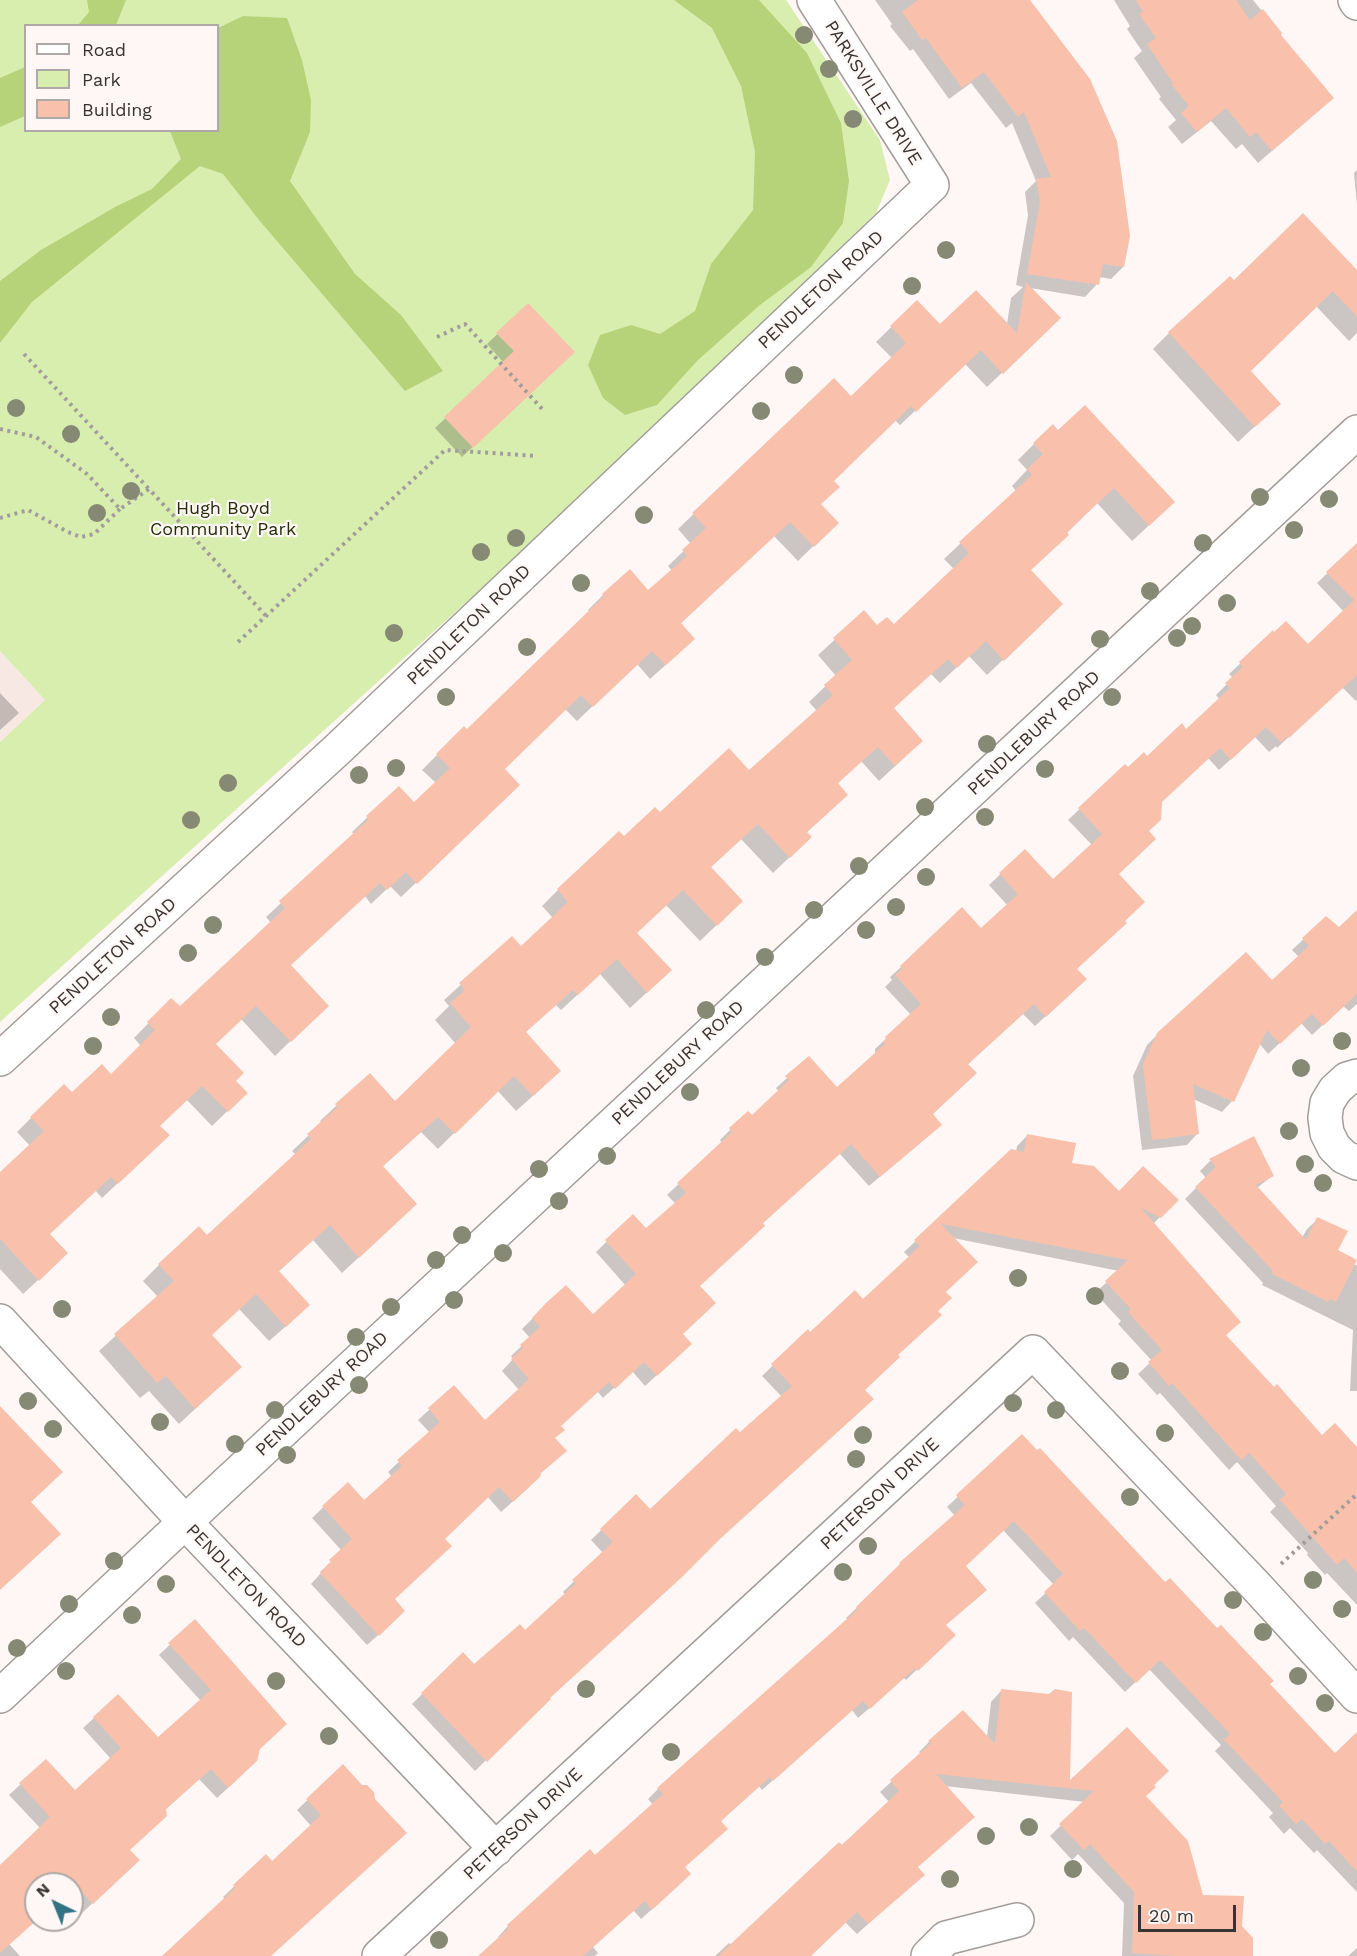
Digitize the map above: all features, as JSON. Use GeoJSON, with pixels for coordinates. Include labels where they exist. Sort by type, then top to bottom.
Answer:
{"type":"FeatureCollection","features":[{"type":"Feature","properties":{"kind":"street","name":"PARKSVILLE DRIVE"},"geometry":{"type":"LineString","coordinates":[[814,0],[932,185]]}},
{"type":"Feature","properties":{"kind":"street","name":"PENDLETON ROAD"},"geometry":{"type":"LineString","coordinates":[[0,1059],[339,748],[932,185]]}},
{"type":"Feature","properties":{"kind":"street","name":"PENDLEBURY ROAD"},"geometry":{"type":"LineString","coordinates":[[0,1696],[1357,432]]}},
{"type":"Feature","properties":{"kind":"street"},"geometry":{"type":"LineString","coordinates":[[1357,1076],[1347,1079],[1335,1089],[1327,1103],[1324,1118],[1326,1133],[1334,1147],[1344,1157],[1357,1163]]}},
{"type":"Feature","properties":{"kind":"street","name":"PENDLETON ROAD"},"geometry":{"type":"LineString","coordinates":[[0,1321],[185,1522],[496,1849]]}},
{"type":"Feature","properties":{"kind":"street","name":"PETERSON DRIVE"},"geometry":{"type":"LineString","coordinates":[[379,1956],[1033,1352],[1256,1586],[1357,1696]]}},
{"type":"Feature","properties":{"kind":"street"},"geometry":{"type":"LineString","coordinates":[[928,1956],[946,1938],[1017,1920]]}},
{"type":"Feature","properties":{"kind":"path"},"geometry":{"type":"LineString","coordinates":[[437,338],[465,324],[543,410]]}},
{"type":"Feature","properties":{"kind":"path"},"geometry":{"type":"LineString","coordinates":[[24,354],[266,616]]}},
{"type":"Feature","properties":{"kind":"path"},"geometry":{"type":"LineString","coordinates":[[0,429],[36,437],[52,447],[87,474],[120,509]]}},
{"type":"Feature","properties":{"kind":"path"},"geometry":{"type":"LineString","coordinates":[[238,642],[445,450],[537,456]]}},
{"type":"Feature","properties":{"kind":"path"},"geometry":{"type":"LineString","coordinates":[[0,518],[28,510],[81,537],[94,534],[120,509],[149,489]]}},
{"type":"Feature","properties":{"kind":"path"},"geometry":{"type":"LineString","coordinates":[[1256,1586],[1357,1494]]}},
{"type":"Feature","properties":{"kind":"shaded area"},"geometry":{"type":"Polygon","coordinates":[[[0,651],[45,700],[0,742],[0,651]]]}},
{"type":"Feature","properties":{"kind":"green space","name":"Hugh Boyd Community Park"},"geometry":{"type":"Polygon","coordinates":[[[0,0],[786,0],[880,140],[890,180],[876,213],[542,534],[0,1022],[0,742],[45,700],[0,651],[0,0]]]}},
{"type":"Feature","properties":{"kind":"green space"},"geometry":{"type":"Polygon","coordinates":[[[87,0],[126,0],[116,24],[79,24],[89,12],[87,0]]]}},
{"type":"Feature","properties":{"kind":"green space"},"geometry":{"type":"Polygon","coordinates":[[[674,0],[759,0],[807,53],[841,123],[849,181],[843,223],[811,267],[760,305],[698,360],[657,405],[625,415],[603,398],[588,365],[600,335],[631,325],[660,334],[695,311],[711,264],[753,210],[755,152],[741,86],[712,28],[674,0]]]}},
{"type":"Feature","properties":{"kind":"green space"},"geometry":{"type":"Polygon","coordinates":[[[243,16],[287,18],[302,60],[311,100],[310,132],[290,181],[355,274],[401,315],[443,371],[405,391],[259,220],[223,174],[200,166],[32,302],[0,343],[0,281],[41,250],[115,207],[152,189],[181,159],[170,132],[219,132],[219,28],[243,16]]]}},
{"type":"Feature","properties":{"kind":"green space"},"geometry":{"type":"Polygon","coordinates":[[[24,67],[24,116],[0,127],[0,78],[24,67]]]}},
{"type":"Feature","properties":{"kind":"building"},"geometry":{"type":"Polygon","coordinates":[[[918,0],[1030,0],[1090,79],[1117,141],[1130,236],[1124,267],[1103,264],[1099,285],[1027,274],[1040,202],[1036,179],[1051,177],[1024,112],[1018,117],[984,72],[962,88],[926,38],[922,40],[902,12],[918,0]]]}},
{"type":"Feature","properties":{"kind":"building"},"geometry":{"type":"Polygon","coordinates":[[[1136,0],[1236,0],[1250,20],[1263,9],[1282,33],[1281,35],[1334,98],[1272,151],[1256,132],[1250,137],[1226,108],[1197,132],[1181,113],[1189,106],[1171,84],[1173,83],[1147,44],[1156,38],[1139,14],[1143,12],[1136,0]]]}},
{"type":"Feature","properties":{"kind":"building"},"geometry":{"type":"Polygon","coordinates":[[[1303,213],[1357,270],[1357,317],[1333,291],[1251,371],[1281,404],[1255,427],[1168,332],[1230,276],[1234,280],[1303,213]]]}},
{"type":"Feature","properties":{"kind":"building"},"geometry":{"type":"Polygon","coordinates":[[[1026,282],[1061,318],[1003,374],[981,350],[916,412],[911,406],[834,481],[840,487],[821,504],[839,523],[814,547],[790,522],[681,623],[695,639],[666,665],[652,651],[593,707],[581,695],[505,769],[520,785],[417,884],[406,872],[387,890],[380,883],[291,965],[329,1006],[291,1042],[256,1006],[216,1044],[244,1073],[236,1081],[248,1093],[228,1112],[202,1086],[160,1126],[170,1135],[118,1184],[111,1177],[50,1234],[68,1253],[39,1281],[0,1239],[0,1172],[44,1131],[30,1117],[64,1084],[72,1092],[102,1064],[111,1074],[155,1030],[147,1022],[171,998],[180,1006],[285,908],[279,901],[369,819],[366,816],[399,786],[414,802],[450,768],[436,754],[464,726],[467,729],[630,569],[648,590],[687,556],[682,550],[706,528],[692,513],[834,378],[851,396],[906,343],[890,326],[917,300],[940,324],[976,290],[1017,333],[1026,282]]]}},
{"type":"Feature","properties":{"kind":"building"},"geometry":{"type":"Polygon","coordinates":[[[528,303],[575,352],[473,448],[444,417],[514,351],[496,333],[528,303]]]}},
{"type":"Feature","properties":{"kind":"building"},"geometry":{"type":"Polygon","coordinates":[[[1085,405],[1175,502],[1149,526],[1114,488],[1067,532],[1069,535],[1031,570],[1063,604],[1004,661],[986,641],[957,668],[948,659],[894,708],[923,741],[895,766],[878,747],[838,783],[848,795],[807,832],[812,837],[790,858],[758,824],[711,867],[743,901],[717,926],[683,890],[637,933],[672,970],[647,993],[617,959],[578,995],[573,990],[526,1032],[561,1071],[533,1096],[514,1076],[455,1134],[438,1117],[383,1166],[417,1204],[359,1258],[330,1225],[279,1271],[310,1305],[286,1327],[256,1294],[212,1335],[242,1367],[195,1409],[166,1376],[157,1383],[114,1334],[174,1281],[158,1264],[199,1226],[207,1235],[311,1139],[307,1134],[338,1107],[335,1104],[370,1073],[395,1101],[471,1027],[450,1003],[465,990],[459,983],[512,936],[521,946],[568,902],[557,889],[619,831],[624,836],[655,807],[660,812],[729,748],[749,770],[833,695],[824,685],[852,660],[833,638],[864,610],[877,625],[887,617],[894,624],[969,553],[959,542],[1032,475],[1027,469],[1043,454],[1033,443],[1053,424],[1058,430],[1085,405]]]}},
{"type":"Feature","properties":{"kind":"building"},"geometry":{"type":"Polygon","coordinates":[[[1357,543],[1357,675],[1289,738],[1287,736],[1281,742],[1266,727],[1231,760],[1220,748],[1162,802],[1161,820],[1149,831],[1156,839],[1119,874],[1145,902],[1125,921],[1127,923],[1077,969],[1087,979],[1046,1017],[1034,1004],[968,1064],[977,1073],[933,1114],[942,1125],[880,1177],[851,1144],[763,1223],[765,1226],[700,1286],[716,1303],[683,1334],[692,1344],[657,1376],[644,1362],[615,1389],[609,1382],[561,1426],[565,1430],[555,1438],[567,1451],[541,1473],[540,1477],[513,1502],[499,1487],[445,1539],[452,1546],[395,1599],[405,1611],[379,1636],[320,1573],[331,1562],[329,1560],[352,1539],[322,1506],[348,1482],[364,1500],[402,1466],[397,1460],[440,1422],[428,1408],[454,1385],[485,1420],[529,1379],[511,1359],[523,1348],[520,1345],[540,1327],[532,1318],[546,1303],[566,1285],[593,1314],[636,1274],[605,1240],[633,1214],[646,1228],[686,1193],[677,1183],[732,1132],[729,1128],[748,1111],[752,1115],[789,1080],[785,1076],[809,1056],[837,1087],[885,1044],[883,1042],[885,1037],[921,1004],[895,975],[902,969],[900,966],[962,907],[981,928],[1018,894],[999,873],[1025,849],[1053,879],[1102,834],[1078,808],[1125,764],[1128,767],[1144,752],[1147,756],[1182,723],[1186,729],[1230,688],[1225,683],[1243,667],[1239,662],[1273,630],[1274,632],[1286,621],[1308,644],[1354,600],[1326,572],[1357,543]]]}},
{"type":"Feature","properties":{"kind":"building"},"geometry":{"type":"Polygon","coordinates":[[[1357,910],[1357,994],[1323,1026],[1312,1014],[1280,1044],[1267,1030],[1234,1102],[1193,1084],[1199,1134],[1152,1140],[1143,1064],[1157,1033],[1246,952],[1272,980],[1309,946],[1302,938],[1326,916],[1339,927],[1357,910]]]}},
{"type":"Feature","properties":{"kind":"building"},"geometry":{"type":"Polygon","coordinates":[[[1027,1134],[1076,1143],[1072,1163],[1094,1166],[1119,1191],[1143,1166],[1179,1200],[1161,1218],[1141,1208],[1241,1322],[1226,1335],[1274,1387],[1277,1384],[1322,1435],[1335,1423],[1357,1447],[1357,1573],[1344,1558],[1337,1565],[1280,1500],[1286,1494],[1249,1453],[1241,1460],[1172,1383],[1169,1386],[1148,1362],[1162,1350],[1128,1312],[1131,1309],[1105,1281],[1128,1260],[941,1224],[978,1262],[946,1292],[952,1298],[938,1311],[942,1315],[898,1355],[900,1357],[865,1390],[874,1399],[550,1698],[487,1762],[421,1693],[463,1652],[474,1664],[520,1624],[525,1630],[576,1583],[572,1580],[613,1542],[600,1529],[636,1494],[650,1509],[736,1428],[740,1432],[792,1386],[771,1364],[808,1329],[810,1332],[855,1290],[863,1299],[920,1246],[914,1240],[1011,1149],[1024,1152],[1027,1134]]]}},
{"type":"Feature","properties":{"kind":"building"},"geometry":{"type":"Polygon","coordinates":[[[1254,1136],[1274,1176],[1256,1185],[1306,1240],[1317,1217],[1348,1231],[1338,1250],[1357,1260],[1336,1302],[1330,1299],[1328,1302],[1272,1274],[1273,1271],[1195,1187],[1216,1167],[1209,1159],[1254,1136]]]}},
{"type":"Feature","properties":{"kind":"building"},"geometry":{"type":"Polygon","coordinates":[[[0,1406],[63,1472],[31,1502],[61,1534],[0,1590],[0,1406]]]}},
{"type":"Feature","properties":{"kind":"building"},"geometry":{"type":"Polygon","coordinates":[[[1022,1434],[1037,1450],[1040,1448],[1165,1582],[1170,1578],[1217,1628],[1221,1625],[1274,1681],[1270,1684],[1335,1753],[1357,1732],[1357,1872],[1329,1841],[1325,1844],[1302,1819],[1296,1824],[1279,1806],[1283,1802],[1224,1740],[1230,1734],[1160,1660],[1136,1683],[1084,1628],[1080,1631],[1044,1592],[1063,1574],[1014,1521],[966,1566],[987,1590],[946,1625],[956,1635],[918,1671],[915,1668],[870,1709],[863,1701],[773,1781],[770,1777],[721,1821],[728,1829],[685,1867],[691,1874],[652,1910],[645,1901],[583,1956],[478,1956],[509,1928],[507,1925],[590,1849],[595,1855],[663,1794],[657,1788],[858,1609],[856,1607],[899,1563],[965,1505],[956,1495],[1022,1434]]]}},
{"type":"Feature","properties":{"kind":"building"},"geometry":{"type":"Polygon","coordinates":[[[195,1619],[287,1724],[260,1749],[257,1761],[228,1788],[211,1769],[166,1809],[167,1816],[130,1850],[140,1860],[93,1904],[84,1894],[84,1872],[24,1872],[24,1932],[0,1953],[0,1865],[50,1817],[19,1783],[46,1759],[75,1790],[121,1748],[93,1717],[118,1694],[158,1737],[211,1690],[168,1643],[195,1619]]]}},
{"type":"Feature","properties":{"kind":"building"},"geometry":{"type":"Polygon","coordinates":[[[1001,1689],[1049,1694],[1055,1689],[1072,1692],[1070,1780],[1127,1727],[1169,1771],[1146,1796],[1188,1841],[1203,1895],[1244,1896],[1242,1926],[1253,1938],[1253,1956],[1176,1956],[1132,1953],[1134,1892],[1090,1844],[1084,1850],[1059,1824],[1094,1791],[936,1774],[975,1817],[918,1867],[925,1875],[868,1924],[857,1912],[811,1956],[718,1956],[839,1842],[842,1845],[899,1791],[890,1780],[931,1743],[928,1741],[963,1710],[995,1744],[1001,1689]]]}},
{"type":"Feature","properties":{"kind":"building"},"geometry":{"type":"Polygon","coordinates":[[[343,1764],[362,1785],[367,1785],[374,1792],[375,1799],[407,1833],[271,1956],[162,1956],[235,1888],[233,1885],[266,1854],[272,1861],[321,1815],[306,1799],[343,1764]]]}}]}
